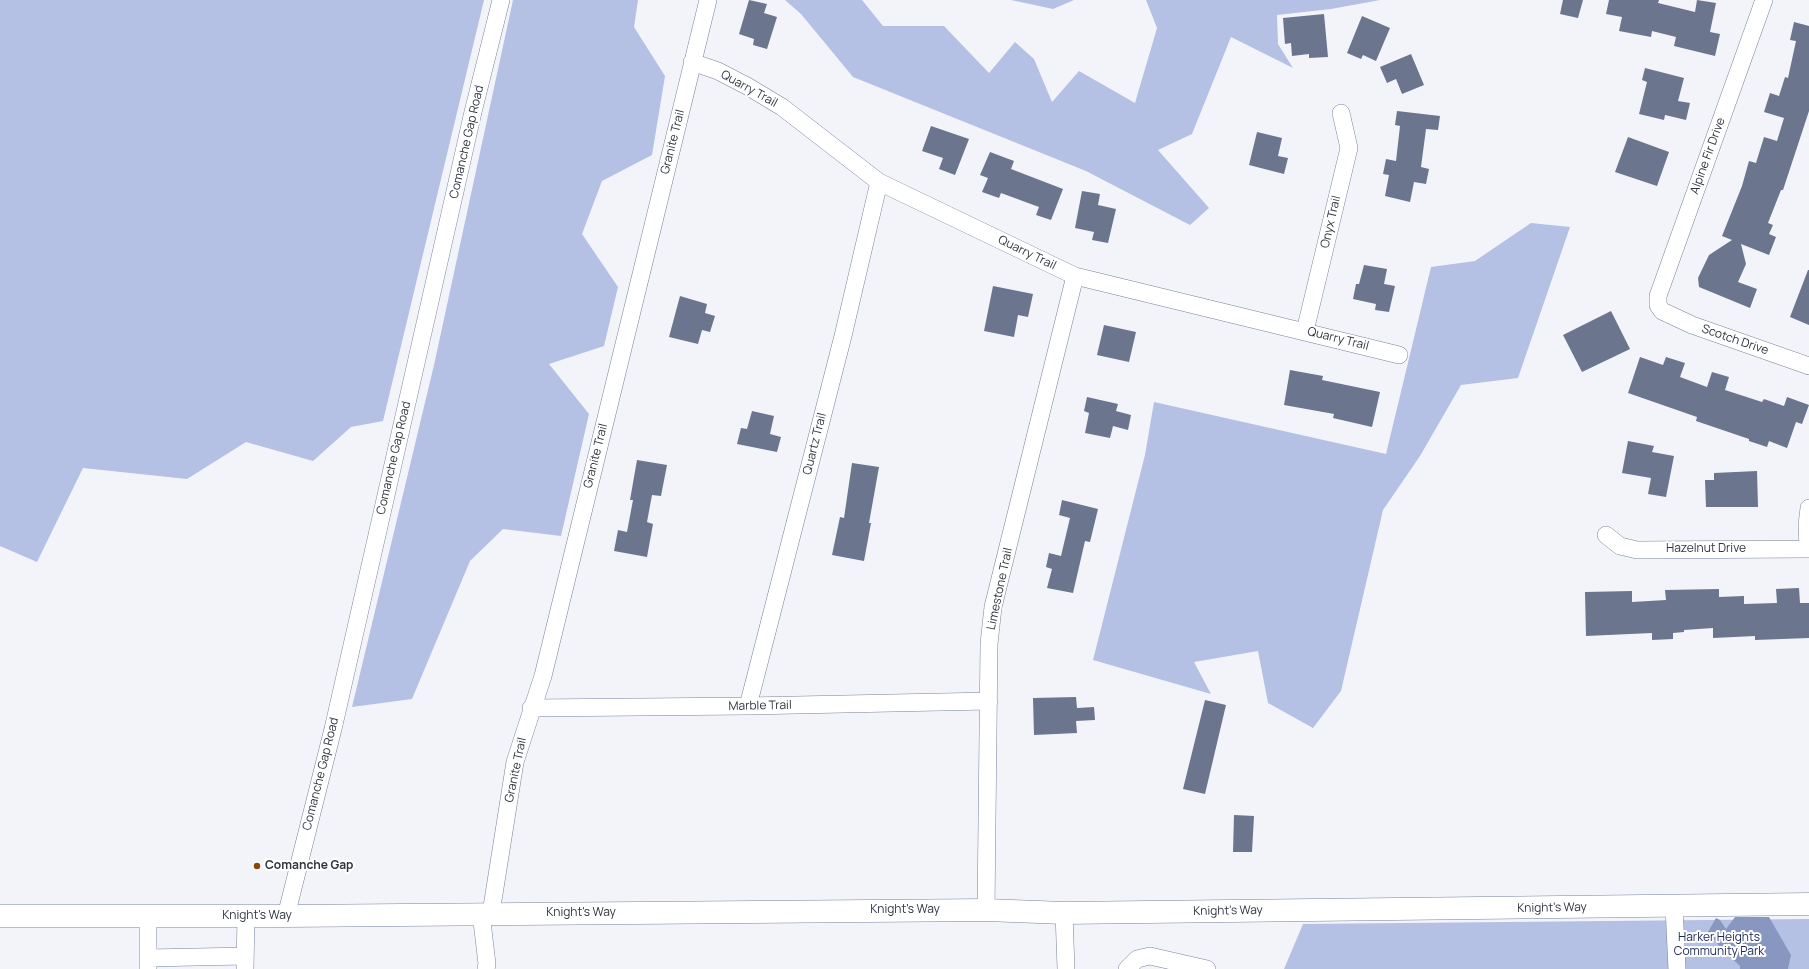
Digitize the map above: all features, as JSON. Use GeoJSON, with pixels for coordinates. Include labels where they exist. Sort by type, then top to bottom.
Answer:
{"type":"FeatureCollection","features":[{"type":"Feature","properties":{"kind":"main road","name":"Knight's Way"},"geometry":{"type":"LineString","coordinates":[[0,916],[286,916],[486,913],[986,910],[1064,913],[1809,904]]}},
{"type":"Feature","properties":{"kind":"street","name":"Comanche Gap Road"},"geometry":{"type":"LineString","coordinates":[[286,916],[333,729],[473,112],[501,0]]}},
{"type":"Feature","properties":{"kind":"street","name":"Granite Trail"},"geometry":{"type":"LineString","coordinates":[[488,967],[486,913],[515,762],[531,708],[543,676],[708,0]]}},
{"type":"Feature","properties":{"kind":"street","name":"Alpine Fir Drive"},"geometry":{"type":"LineString","coordinates":[[1662,311],[1658,305],[1658,296],[1764,0]]}},
{"type":"Feature","properties":{"kind":"street","name":"Quarry Trail"},"geometry":{"type":"LineString","coordinates":[[692,62],[718,71],[782,107],[879,182],[1075,276],[1399,355]]}},
{"type":"Feature","properties":{"kind":"street","name":"Onyx Trail"},"geometry":{"type":"LineString","coordinates":[[1305,331],[1349,148],[1341,112]]}},
{"type":"Feature","properties":{"kind":"street","name":"Quartz Trail"},"geometry":{"type":"LineString","coordinates":[[748,706],[843,336],[879,182]]}},
{"type":"Feature","properties":{"kind":"street","name":"Limestone Trail"},"geometry":{"type":"LineString","coordinates":[[986,910],[989,644],[994,607],[1075,276]]}},
{"type":"Feature","properties":{"kind":"street","name":"Scotch Drive"},"geometry":{"type":"LineString","coordinates":[[1662,311],[1692,325],[1809,366]]}},
{"type":"Feature","properties":{"kind":"street"},"geometry":{"type":"LineString","coordinates":[[1809,508],[1807,525],[1809,548]]}},
{"type":"Feature","properties":{"kind":"street","name":"Hazelnut Drive"},"geometry":{"type":"LineString","coordinates":[[1606,535],[1620,546],[1637,550],[1809,548]]}},
{"type":"Feature","properties":{"kind":"street","name":"Marble Trail"},"geometry":{"type":"LineString","coordinates":[[531,708],[748,706],[989,701]]}},
{"type":"Feature","properties":{"kind":"street"},"geometry":{"type":"LineString","coordinates":[[1674,906],[1677,969]]}},
{"type":"Feature","properties":{"kind":"street"},"geometry":{"type":"LineString","coordinates":[[1064,913],[1066,969]]}},
{"type":"Feature","properties":{"kind":"street"},"geometry":{"type":"LineString","coordinates":[[148,916],[148,964],[245,963],[246,916]]}},
{"type":"Feature","properties":{"kind":"street"},"geometry":{"type":"LineString","coordinates":[[1127,969],[1137,959],[1150,956],[1207,969]]}},
{"type":"Feature","properties":{"kind":"green space"},"geometry":{"type":"Polygon","coordinates":[[[0,0],[484,0],[383,421],[351,427],[313,461],[246,442],[187,479],[83,468],[37,562],[0,546],[0,0]]]}},
{"type":"Feature","properties":{"kind":"green space"},"geometry":{"type":"Polygon","coordinates":[[[513,0],[638,0],[634,27],[665,76],[652,155],[602,181],[582,234],[618,287],[604,346],[549,364],[589,414],[561,536],[503,529],[470,561],[412,699],[352,707],[434,365],[513,0]]]}},
{"type":"Feature","properties":{"kind":"green space"},"geometry":{"type":"Polygon","coordinates":[[[785,0],[862,0],[883,26],[944,26],[989,73],[1015,42],[1034,59],[1052,102],[1079,71],[1135,103],[1157,28],[1146,0],[1380,0],[1331,9],[1277,15],[1278,44],[1293,68],[1231,37],[1192,134],[1158,150],[1209,208],[1190,225],[1086,171],[853,77],[801,14],[785,0]]]}},
{"type":"Feature","properties":{"kind":"green space"},"geometry":{"type":"Polygon","coordinates":[[[1011,0],[1074,0],[1053,9],[1011,0]]]}},
{"type":"Feature","properties":{"kind":"green space"},"geometry":{"type":"Polygon","coordinates":[[[1531,223],[1570,227],[1518,378],[1461,385],[1420,456],[1383,510],[1341,691],[1313,728],[1268,703],[1258,651],[1194,662],[1211,694],[1093,660],[1145,455],[1154,402],[1386,454],[1431,267],[1475,261],[1531,223]]]}},
{"type":"Feature","properties":{"kind":"green space","name":"Harker Heights Community Park"},"geometry":{"type":"Polygon","coordinates":[[[1809,919],[1809,969],[1284,969],[1303,924],[1809,919]]]}},
{"type":"Feature","properties":{"kind":"shaded area"},"geometry":{"type":"Polygon","coordinates":[[[1735,917],[1769,917],[1791,955],[1788,969],[1740,969],[1740,966],[1720,947],[1708,932],[1716,918],[1720,920],[1726,929],[1735,917]]]}},
{"type":"Feature","properties":{"kind":"building"},"geometry":{"type":"Polygon","coordinates":[[[749,0],[767,4],[764,13],[777,17],[767,49],[753,45],[754,39],[739,34],[749,0]]]}},
{"type":"Feature","properties":{"kind":"building"},"geometry":{"type":"Polygon","coordinates":[[[1563,0],[1583,0],[1578,18],[1560,14],[1563,0]]]}},
{"type":"Feature","properties":{"kind":"building"},"geometry":{"type":"Polygon","coordinates":[[[1609,0],[1659,0],[1658,3],[1695,12],[1697,0],[1716,3],[1710,32],[1720,34],[1715,56],[1674,46],[1676,37],[1652,31],[1651,37],[1619,31],[1622,17],[1606,14],[1609,0]]]}},
{"type":"Feature","properties":{"kind":"building"},"geometry":{"type":"Polygon","coordinates":[[[1324,14],[1328,57],[1309,58],[1309,54],[1292,56],[1291,43],[1285,44],[1283,18],[1324,14]]]}},
{"type":"Feature","properties":{"kind":"building"},"geometry":{"type":"Polygon","coordinates":[[[1362,16],[1390,28],[1376,61],[1363,55],[1361,59],[1347,53],[1362,16]]]}},
{"type":"Feature","properties":{"kind":"building"},"geometry":{"type":"Polygon","coordinates":[[[1794,22],[1809,26],[1809,111],[1783,190],[1781,190],[1768,223],[1773,225],[1769,234],[1776,237],[1769,255],[1741,244],[1746,264],[1738,282],[1757,289],[1750,308],[1699,287],[1698,278],[1709,255],[1732,240],[1722,236],[1742,186],[1749,161],[1756,163],[1764,137],[1777,141],[1784,118],[1764,112],[1770,93],[1779,96],[1785,77],[1788,78],[1796,41],[1790,40],[1794,22]]]}},
{"type":"Feature","properties":{"kind":"building"},"geometry":{"type":"Polygon","coordinates":[[[1411,54],[1424,85],[1402,94],[1396,79],[1387,83],[1380,67],[1411,54]]]}},
{"type":"Feature","properties":{"kind":"building"},"geometry":{"type":"Polygon","coordinates":[[[1645,68],[1684,78],[1678,101],[1690,103],[1686,120],[1665,115],[1664,120],[1639,114],[1647,82],[1642,80],[1645,68]]]}},
{"type":"Feature","properties":{"kind":"building"},"geometry":{"type":"Polygon","coordinates":[[[1397,111],[1440,116],[1438,130],[1426,129],[1421,167],[1429,169],[1426,184],[1414,182],[1410,202],[1385,196],[1389,175],[1383,174],[1386,159],[1396,161],[1400,126],[1395,125],[1397,111]]]}},
{"type":"Feature","properties":{"kind":"building"},"geometry":{"type":"Polygon","coordinates":[[[931,126],[969,139],[955,175],[939,169],[943,158],[922,151],[931,126]]]}},
{"type":"Feature","properties":{"kind":"building"},"geometry":{"type":"Polygon","coordinates":[[[1257,132],[1282,138],[1278,156],[1288,158],[1284,174],[1249,165],[1257,132]]]}},
{"type":"Feature","properties":{"kind":"building"},"geometry":{"type":"Polygon","coordinates":[[[1628,137],[1669,152],[1657,186],[1615,172],[1628,137]]]}},
{"type":"Feature","properties":{"kind":"building"},"geometry":{"type":"Polygon","coordinates":[[[990,152],[1014,161],[1011,169],[1063,189],[1051,220],[1036,215],[1039,207],[1001,193],[999,198],[982,192],[988,178],[980,175],[990,152]]]}},
{"type":"Feature","properties":{"kind":"building"},"geometry":{"type":"Polygon","coordinates":[[[1082,191],[1100,194],[1098,205],[1116,209],[1108,243],[1092,240],[1094,232],[1075,228],[1082,191]]]}},
{"type":"Feature","properties":{"kind":"building"},"geometry":{"type":"Polygon","coordinates":[[[1364,265],[1387,269],[1384,284],[1395,286],[1389,312],[1375,310],[1376,304],[1353,299],[1356,284],[1359,284],[1364,265]]]}},
{"type":"Feature","properties":{"kind":"building"},"geometry":{"type":"Polygon","coordinates":[[[1809,270],[1809,325],[1790,317],[1809,270]]]}},
{"type":"Feature","properties":{"kind":"building"},"geometry":{"type":"Polygon","coordinates":[[[993,286],[1033,294],[1028,317],[1018,315],[1014,337],[984,331],[993,286]]]}},
{"type":"Feature","properties":{"kind":"building"},"geometry":{"type":"Polygon","coordinates":[[[680,296],[707,304],[705,313],[715,316],[710,332],[702,330],[698,344],[669,337],[680,296]]]}},
{"type":"Feature","properties":{"kind":"building"},"geometry":{"type":"Polygon","coordinates":[[[1611,311],[1630,349],[1582,372],[1563,335],[1611,311]]]}},
{"type":"Feature","properties":{"kind":"building"},"geometry":{"type":"Polygon","coordinates":[[[1104,325],[1136,332],[1129,362],[1097,355],[1104,325]]]}},
{"type":"Feature","properties":{"kind":"building"},"geometry":{"type":"Polygon","coordinates":[[[1640,357],[1663,365],[1666,357],[1685,363],[1680,377],[1707,387],[1712,372],[1729,377],[1725,390],[1762,402],[1764,399],[1784,406],[1787,397],[1809,405],[1802,424],[1796,422],[1787,448],[1769,441],[1767,447],[1749,441],[1749,439],[1696,421],[1697,417],[1628,393],[1640,357]]]}},
{"type":"Feature","properties":{"kind":"building"},"geometry":{"type":"Polygon","coordinates":[[[1290,370],[1323,376],[1322,380],[1380,392],[1372,427],[1333,418],[1334,414],[1284,405],[1290,370]]]}},
{"type":"Feature","properties":{"kind":"building"},"geometry":{"type":"Polygon","coordinates":[[[1087,397],[1118,404],[1116,411],[1131,415],[1128,430],[1113,426],[1110,438],[1085,433],[1089,413],[1084,411],[1087,397]]]}},
{"type":"Feature","properties":{"kind":"building"},"geometry":{"type":"Polygon","coordinates":[[[752,411],[774,416],[770,434],[781,437],[777,452],[737,444],[741,428],[747,429],[752,411]]]}},
{"type":"Feature","properties":{"kind":"building"},"geometry":{"type":"Polygon","coordinates":[[[1628,441],[1654,446],[1652,452],[1674,456],[1666,497],[1648,494],[1651,478],[1622,473],[1628,441]]]}},
{"type":"Feature","properties":{"kind":"building"},"geometry":{"type":"Polygon","coordinates":[[[637,460],[667,465],[661,496],[652,495],[647,522],[653,524],[647,557],[614,551],[618,530],[627,532],[633,500],[630,500],[637,460]]]}},
{"type":"Feature","properties":{"kind":"building"},"geometry":{"type":"Polygon","coordinates":[[[852,463],[879,467],[864,561],[832,555],[840,517],[844,518],[852,463]]]}},
{"type":"Feature","properties":{"kind":"building"},"geometry":{"type":"Polygon","coordinates":[[[1757,471],[1758,507],[1706,507],[1705,480],[1714,480],[1714,473],[1757,471]]]}},
{"type":"Feature","properties":{"kind":"building"},"geometry":{"type":"Polygon","coordinates":[[[1062,500],[1098,509],[1090,542],[1085,541],[1073,593],[1047,588],[1052,569],[1046,567],[1049,553],[1061,556],[1070,518],[1059,515],[1062,500]]]}},
{"type":"Feature","properties":{"kind":"building"},"geometry":{"type":"Polygon","coordinates":[[[1799,588],[1800,603],[1809,603],[1809,638],[1755,640],[1755,636],[1713,638],[1713,628],[1684,630],[1684,632],[1673,633],[1673,639],[1652,640],[1652,633],[1586,636],[1585,592],[1632,591],[1632,602],[1666,600],[1665,590],[1719,589],[1719,597],[1744,596],[1744,604],[1777,603],[1776,589],[1799,588]]]}},
{"type":"Feature","properties":{"kind":"building"},"geometry":{"type":"Polygon","coordinates":[[[1076,697],[1077,708],[1094,707],[1095,720],[1076,721],[1077,733],[1034,735],[1033,698],[1076,697]]]}},
{"type":"Feature","properties":{"kind":"building"},"geometry":{"type":"Polygon","coordinates":[[[1205,700],[1226,705],[1205,794],[1183,789],[1205,700]]]}},
{"type":"Feature","properties":{"kind":"building"},"geometry":{"type":"Polygon","coordinates":[[[1234,815],[1254,816],[1252,852],[1233,852],[1234,815]]]}},
{"type":"Feature","properties":{"kind":"place","name":"Comanche Gap"},"geometry":{"type":"Point","coordinates":[257,866]}}]}
